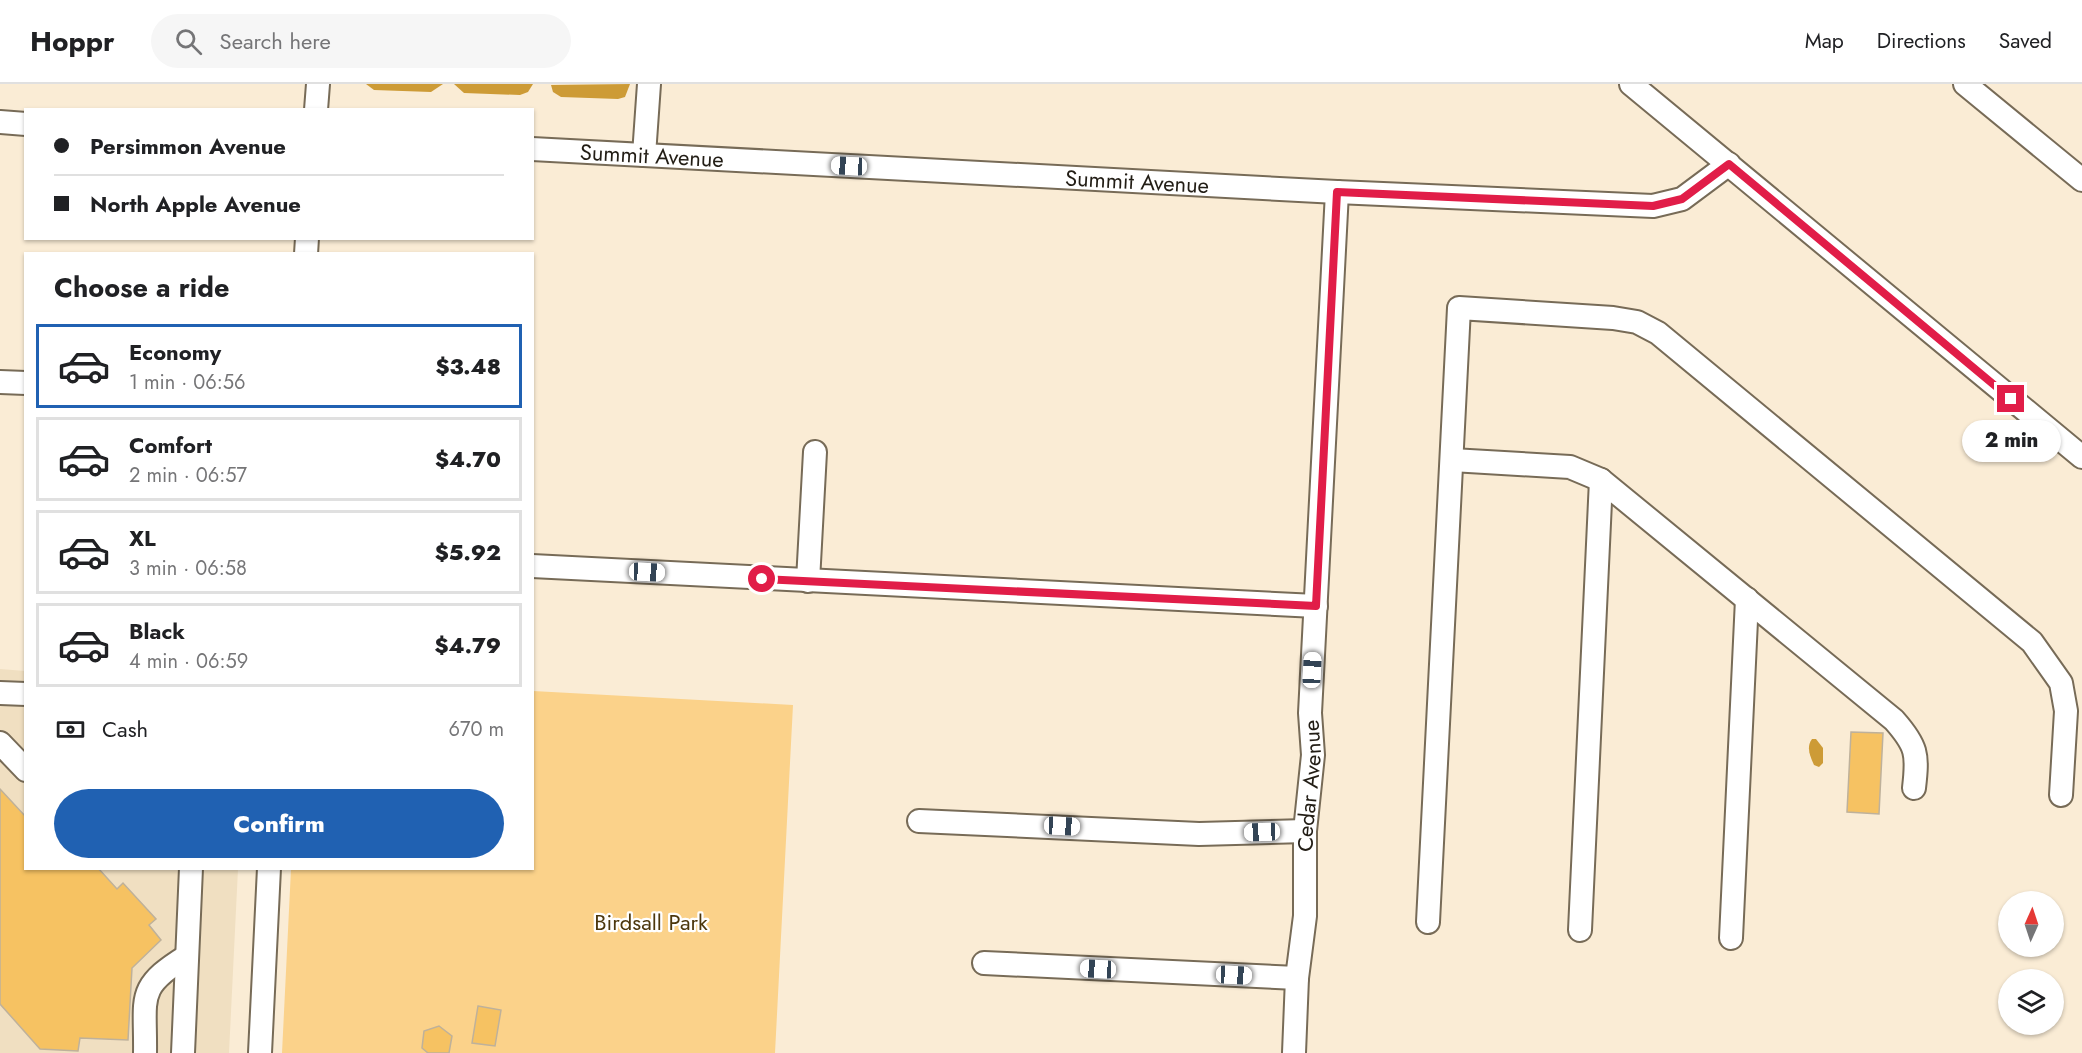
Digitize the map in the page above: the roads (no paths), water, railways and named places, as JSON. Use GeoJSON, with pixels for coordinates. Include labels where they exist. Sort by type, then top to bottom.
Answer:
{"type":"FeatureCollection","features":[{"type":"Feature","properties":{"kind":"street"},"geometry":{"type":"LineString","coordinates":[[316,108],[318,84]]}},
{"type":"Feature","properties":{"kind":"street"},"geometry":{"type":"LineString","coordinates":[[644,155],[649,84]]}},
{"type":"Feature","properties":{"kind":"street"},"geometry":{"type":"LineString","coordinates":[[1631,84],[2082,457]]}},
{"type":"Feature","properties":{"kind":"street"},"geometry":{"type":"LineString","coordinates":[[1965,84],[2082,180]]}},
{"type":"Feature","properties":{"kind":"street"},"geometry":{"type":"LineString","coordinates":[[0,122],[24,123]]}},
{"type":"Feature","properties":{"kind":"street","name":"Summit Avenue"},"geometry":{"type":"LineString","coordinates":[[534,149],[1337,192],[1653,206],[1682,199],[1729,164]]}},
{"type":"Feature","properties":{"kind":"street","name":"Cedar Avenue"},"geometry":{"type":"LineString","coordinates":[[1294,1053],[1298,978],[1305,916],[1305,831],[1313,755],[1310,713],[1337,192]]}},
{"type":"Feature","properties":{"kind":"street"},"geometry":{"type":"LineString","coordinates":[[1428,922],[1459,308],[1613,318],[1637,322],[1658,333],[2032,642],[2061,684],[2066,711],[2061,795]]}},
{"type":"Feature","properties":{"kind":"street"},"geometry":{"type":"LineString","coordinates":[[0,382],[24,383]]}},
{"type":"Feature","properties":{"kind":"street"},"geometry":{"type":"LineString","coordinates":[[808,581],[815,452]]}},
{"type":"Feature","properties":{"kind":"street"},"geometry":{"type":"LineString","coordinates":[[1452,460],[1569,466],[1601,480],[1894,720],[1911,740],[1917,758],[1914,788]]}},
{"type":"Feature","properties":{"kind":"street"},"geometry":{"type":"LineString","coordinates":[[1580,930],[1601,480]]}},
{"type":"Feature","properties":{"kind":"street"},"geometry":{"type":"LineString","coordinates":[[534,566],[1316,606]]}},
{"type":"Feature","properties":{"kind":"street"},"geometry":{"type":"LineString","coordinates":[[1731,938],[1747,599]]}},
{"type":"Feature","properties":{"kind":"street"},"geometry":{"type":"LineString","coordinates":[[0,693],[24,694]]}},
{"type":"Feature","properties":{"kind":"street"},"geometry":{"type":"LineString","coordinates":[[11,748],[24,767]]}},
{"type":"Feature","properties":{"kind":"street"},"geometry":{"type":"LineString","coordinates":[[919,820],[1199,834],[1305,831]]}},
{"type":"Feature","properties":{"kind":"street"},"geometry":{"type":"LineString","coordinates":[[183,1053],[191,870]]}},
{"type":"Feature","properties":{"kind":"street"},"geometry":{"type":"LineString","coordinates":[[260,1053],[269,870]]}},
{"type":"Feature","properties":{"kind":"street"},"geometry":{"type":"LineString","coordinates":[[145,1053],[146,990],[163,971],[187,956]]}},
{"type":"Feature","properties":{"kind":"street"},"geometry":{"type":"LineString","coordinates":[[984,963],[1298,978]]}},
{"type":"Feature","properties":{"kind":"park label","name":"Birdsall Park"},"geometry":{"type":"Point","coordinates":[651,922]}}]}
